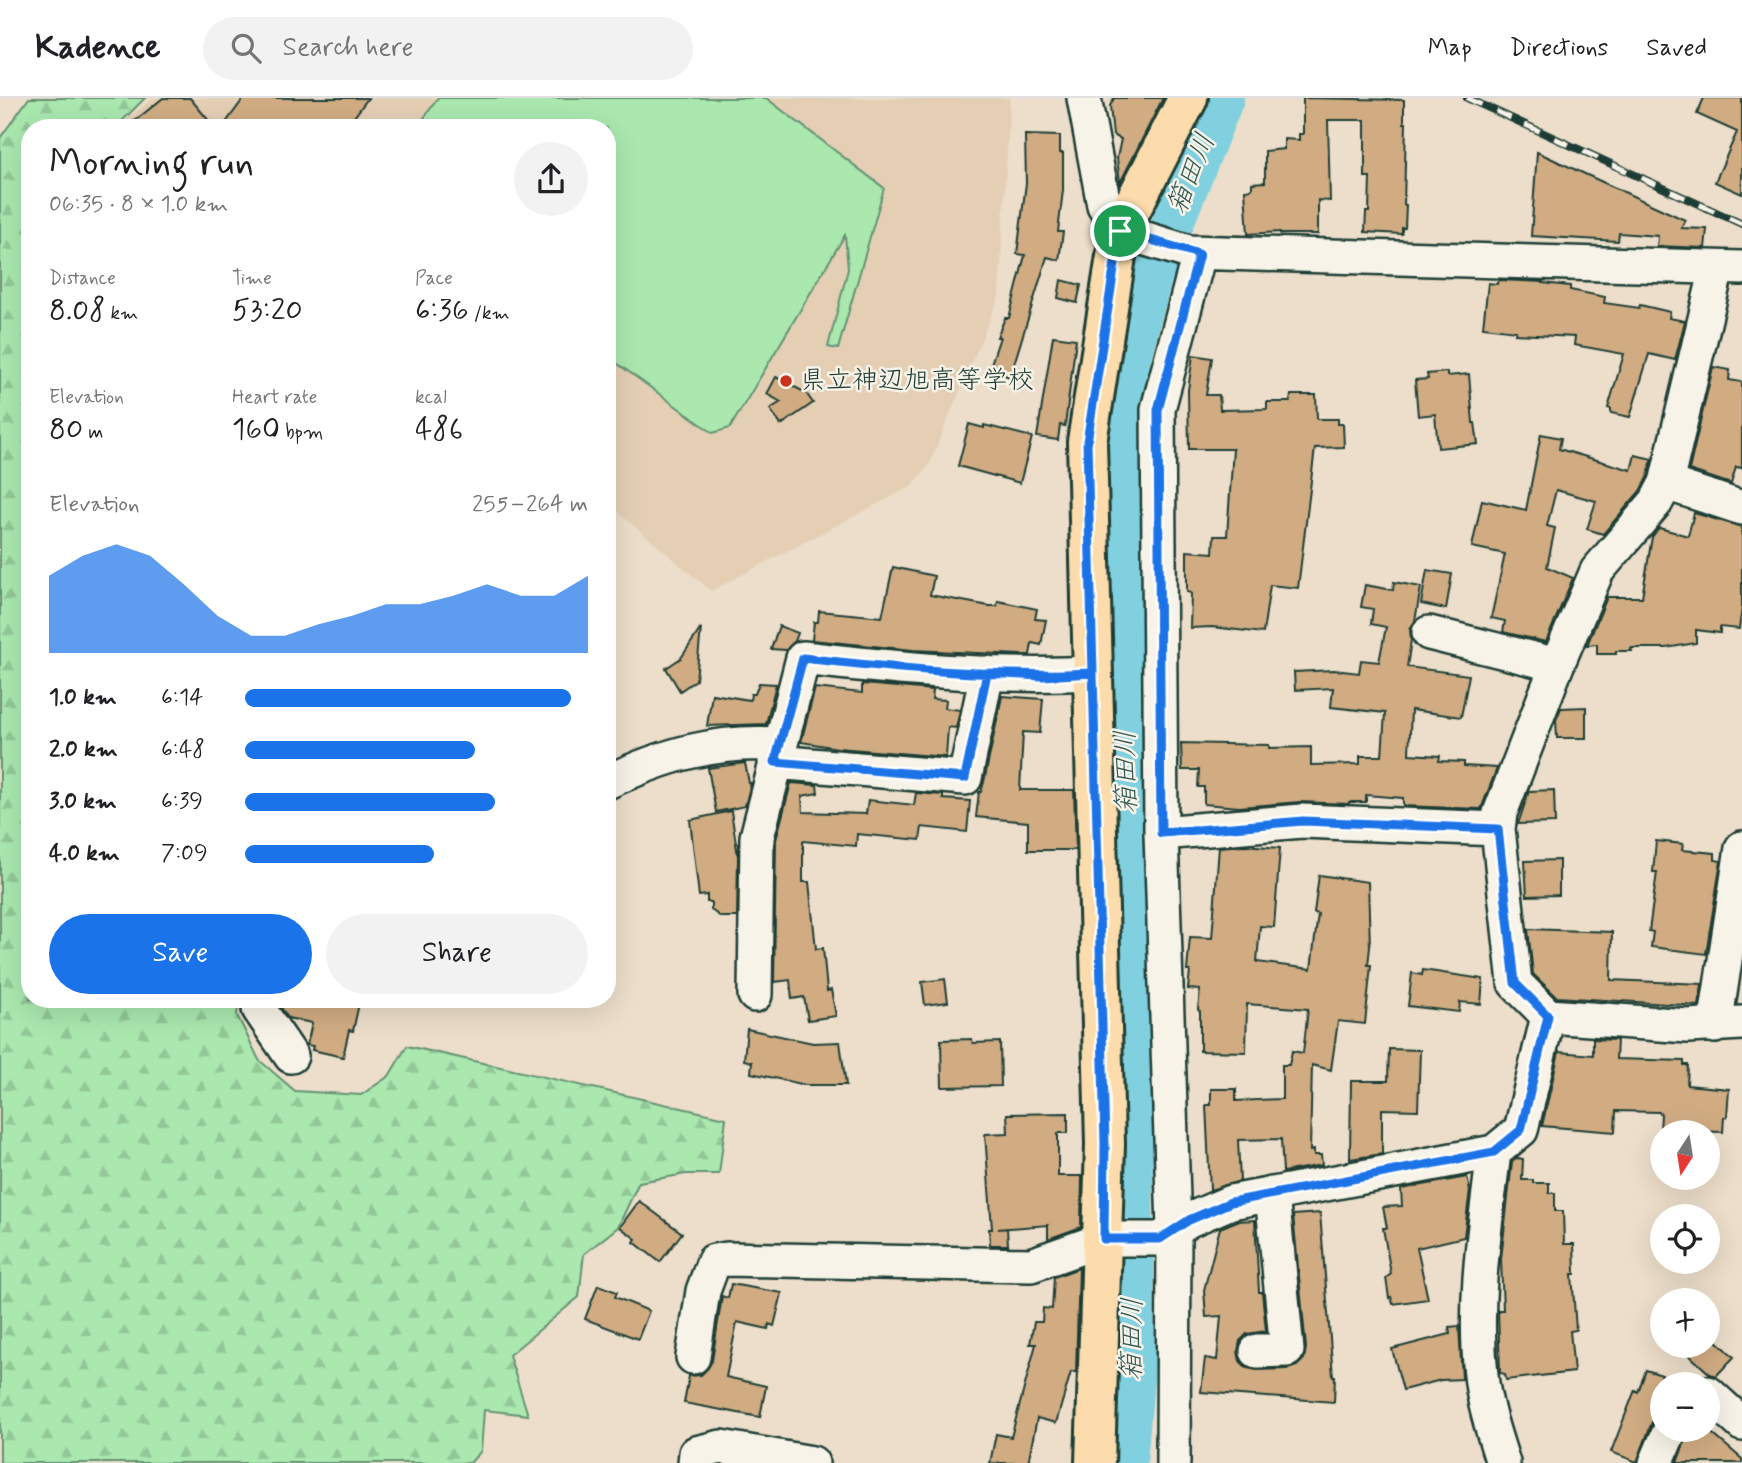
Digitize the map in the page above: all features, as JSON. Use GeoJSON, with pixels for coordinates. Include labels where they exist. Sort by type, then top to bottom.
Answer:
{"type":"FeatureCollection","features":[{"type":"Feature","properties":{"kind":"main road"},"geometry":{"type":"LineString","coordinates":[[1095,1463],[1108,1239],[1087,442],[1125,233],[1188,98]]}},
{"type":"Feature","properties":{"kind":"street"},"geometry":{"type":"LineString","coordinates":[[1084,98],[1104,205],[1125,233],[1194,253],[1729,268],[1666,483],[1656,502],[1597,571],[1557,665],[1500,813],[1498,829],[1515,983],[1548,1016],[1728,1025],[1742,848]]}},
{"type":"Feature","properties":{"kind":"street"},"geometry":{"type":"LineString","coordinates":[[1173,1463],[1161,833],[1158,410],[1194,253]]}},
{"type":"Feature","properties":{"kind":"street"},"geometry":{"type":"LineString","coordinates":[[1666,483],[1742,508]]}},
{"type":"Feature","properties":{"kind":"street"},"geometry":{"type":"LineString","coordinates":[[1429,633],[1557,665]]}},
{"type":"Feature","properties":{"kind":"street"},"geometry":{"type":"LineString","coordinates":[[755,995],[757,837],[803,658],[874,666],[1042,676],[1093,673]]}},
{"type":"Feature","properties":{"kind":"street"},"geometry":{"type":"LineString","coordinates":[[616,778],[645,765],[697,749],[747,742],[777,753],[965,778],[987,673]]}},
{"type":"Feature","properties":{"kind":"street"},"geometry":{"type":"LineString","coordinates":[[1161,833],[1303,821],[1498,829]]}},
{"type":"Feature","properties":{"kind":"street"},"geometry":{"type":"LineString","coordinates":[[259,1008],[291,1056]]}},
{"type":"Feature","properties":{"kind":"street"},"geometry":{"type":"LineString","coordinates":[[692,1357],[703,1291],[714,1262],[727,1259],[1031,1265],[1108,1239],[1167,1234],[1189,1220],[1231,1202],[1494,1152],[1521,1130],[1548,1016]]}},
{"type":"Feature","properties":{"kind":"street"},"geometry":{"type":"LineString","coordinates":[[1494,1152],[1478,1287],[1481,1376],[1487,1411],[1503,1463]]}},
{"type":"Feature","properties":{"kind":"street"},"geometry":{"type":"LineString","coordinates":[[1257,1351],[1287,1350],[1272,1194]]}},
{"type":"Feature","properties":{"kind":"street"},"geometry":{"type":"LineString","coordinates":[[1720,1404],[1742,1424]]}},
{"type":"Feature","properties":{"kind":"street"},"geometry":{"type":"LineString","coordinates":[[1656,1463],[1665,1442]]}},
{"type":"Feature","properties":{"kind":"street"},"geometry":{"type":"LineString","coordinates":[[695,1463],[696,1453],[721,1447],[812,1463]]}},
{"type":"Feature","properties":{"kind":"shaded area","name":"県立神辺旭高等学校"},"geometry":{"type":"Polygon","coordinates":[[[154,98],[1010,98],[999,297],[929,465],[912,486],[711,591],[616,511],[616,119],[127,119],[154,98]]]}},
{"type":"Feature","properties":{"kind":"green space"},"geometry":{"type":"Polygon","coordinates":[[[29,98],[145,98],[124,119],[21,119],[21,1008],[238,1008],[237,1015],[259,1060],[295,1091],[361,1095],[389,1076],[407,1046],[726,1118],[719,1174],[686,1174],[639,1182],[618,1227],[584,1254],[579,1297],[509,1355],[528,1415],[484,1410],[481,1451],[470,1463],[0,1463],[0,138],[29,98]]]}},
{"type":"Feature","properties":{"kind":"green space"},"geometry":{"type":"Polygon","coordinates":[[[438,98],[766,98],[884,188],[838,349],[828,347],[848,269],[845,235],[730,428],[713,433],[616,363],[616,119],[423,119],[438,98]]]}},
{"type":"Feature","properties":{"kind":"building"},"geometry":{"type":"Polygon","coordinates":[[[163,98],[190,98],[208,119],[137,119],[163,98]]]}},
{"type":"Feature","properties":{"kind":"building"},"geometry":{"type":"Polygon","coordinates":[[[244,98],[368,98],[353,119],[229,119],[244,98]]]}},
{"type":"Feature","properties":{"kind":"building"},"geometry":{"type":"Polygon","coordinates":[[[1114,98],[1163,98],[1120,183],[1117,158],[1121,139],[1113,135],[1110,106],[1114,98]]]}},
{"type":"Feature","properties":{"kind":"building"},"geometry":{"type":"Polygon","coordinates":[[[1303,98],[1404,100],[1406,205],[1405,228],[1402,228],[1402,234],[1365,232],[1366,212],[1369,212],[1370,177],[1365,177],[1365,120],[1328,120],[1330,201],[1318,200],[1318,234],[1248,234],[1245,190],[1252,189],[1252,183],[1265,182],[1265,151],[1284,149],[1284,139],[1299,140],[1299,134],[1303,134],[1303,98]]]}},
{"type":"Feature","properties":{"kind":"building"},"geometry":{"type":"Polygon","coordinates":[[[1704,98],[1742,98],[1742,194],[1715,182],[1737,132],[1697,114],[1704,98]]]}},
{"type":"Feature","properties":{"kind":"building"},"geometry":{"type":"Polygon","coordinates":[[[1025,135],[1060,136],[1063,190],[1058,232],[1063,232],[1059,260],[1047,257],[1010,377],[989,370],[1000,337],[997,337],[1005,318],[1009,318],[1025,255],[1017,254],[1026,183],[1025,135]]]}},
{"type":"Feature","properties":{"kind":"building"},"geometry":{"type":"Polygon","coordinates":[[[1537,152],[1685,220],[1681,228],[1707,229],[1705,248],[1657,246],[1658,236],[1619,233],[1618,241],[1531,236],[1537,152]]]}},
{"type":"Feature","properties":{"kind":"building"},"geometry":{"type":"Polygon","coordinates":[[[1061,280],[1081,285],[1077,303],[1058,298],[1061,280]]]}},
{"type":"Feature","properties":{"kind":"building"},"geometry":{"type":"Polygon","coordinates":[[[1498,280],[1570,286],[1570,290],[1605,297],[1604,303],[1639,308],[1640,305],[1670,312],[1669,318],[1685,321],[1675,360],[1649,354],[1630,417],[1611,413],[1608,408],[1624,354],[1574,345],[1575,337],[1515,334],[1516,331],[1483,327],[1488,283],[1497,284],[1498,280]]]}},
{"type":"Feature","properties":{"kind":"building"},"geometry":{"type":"Polygon","coordinates":[[[1053,336],[1076,339],[1065,426],[1060,425],[1058,440],[1037,437],[1053,336]]]}},
{"type":"Feature","properties":{"kind":"building"},"geometry":{"type":"Polygon","coordinates":[[[1193,355],[1212,358],[1206,395],[1219,395],[1220,410],[1267,409],[1267,402],[1290,402],[1291,395],[1316,395],[1317,419],[1338,419],[1338,424],[1343,424],[1344,447],[1315,448],[1298,588],[1270,585],[1263,633],[1212,627],[1190,628],[1191,593],[1187,592],[1187,551],[1213,553],[1214,536],[1227,536],[1233,449],[1189,449],[1188,390],[1193,355]]]}},
{"type":"Feature","properties":{"kind":"building"},"geometry":{"type":"Polygon","coordinates":[[[1713,367],[1730,370],[1729,380],[1742,382],[1742,468],[1736,467],[1731,484],[1689,470],[1713,367]]]}},
{"type":"Feature","properties":{"kind":"building"},"geometry":{"type":"Polygon","coordinates":[[[1447,372],[1447,376],[1469,374],[1473,423],[1478,444],[1438,448],[1435,414],[1418,416],[1415,380],[1428,379],[1427,374],[1447,372]]]}},
{"type":"Feature","properties":{"kind":"building"},"geometry":{"type":"Polygon","coordinates":[[[776,377],[806,393],[813,403],[781,425],[770,409],[781,402],[767,394],[776,377]]]}},
{"type":"Feature","properties":{"kind":"building"},"geometry":{"type":"Polygon","coordinates":[[[969,424],[1032,437],[1020,483],[958,466],[969,424]]]}},
{"type":"Feature","properties":{"kind":"building"},"geometry":{"type":"Polygon","coordinates":[[[1541,434],[1561,438],[1559,449],[1631,470],[1635,455],[1652,459],[1648,476],[1640,491],[1603,534],[1587,529],[1596,501],[1556,490],[1547,526],[1555,528],[1547,567],[1573,578],[1546,642],[1503,632],[1505,621],[1491,618],[1505,554],[1472,547],[1482,500],[1526,510],[1541,434]]]}},
{"type":"Feature","properties":{"kind":"building"},"geometry":{"type":"Polygon","coordinates":[[[1694,513],[1742,527],[1742,608],[1739,629],[1720,627],[1720,633],[1696,630],[1696,643],[1666,648],[1631,648],[1632,651],[1616,651],[1616,654],[1597,654],[1597,644],[1587,645],[1607,597],[1642,597],[1652,537],[1659,528],[1688,536],[1694,513]]]}},
{"type":"Feature","properties":{"kind":"building"},"geometry":{"type":"Polygon","coordinates":[[[893,567],[934,576],[930,595],[989,606],[997,606],[998,601],[1037,609],[1035,619],[1046,620],[1041,645],[1032,643],[1030,655],[1021,655],[913,650],[812,640],[814,622],[818,622],[819,611],[882,617],[893,567]]]}},
{"type":"Feature","properties":{"kind":"building"},"geometry":{"type":"Polygon","coordinates":[[[1427,570],[1452,574],[1446,609],[1421,604],[1427,570]]]}},
{"type":"Feature","properties":{"kind":"building"},"geometry":{"type":"Polygon","coordinates":[[[1394,582],[1421,587],[1415,621],[1410,629],[1407,667],[1469,675],[1461,717],[1411,710],[1409,754],[1440,756],[1439,761],[1464,762],[1464,766],[1497,768],[1481,809],[1403,806],[1403,798],[1366,795],[1366,802],[1349,804],[1300,802],[1239,807],[1204,804],[1204,787],[1198,787],[1199,770],[1182,770],[1181,743],[1269,745],[1269,748],[1311,747],[1311,765],[1360,764],[1360,756],[1382,756],[1385,713],[1331,707],[1333,688],[1295,690],[1294,672],[1334,670],[1359,673],[1361,660],[1379,662],[1386,627],[1371,624],[1373,609],[1361,607],[1365,585],[1393,590],[1394,582]]]}},
{"type":"Feature","properties":{"kind":"building"},"geometry":{"type":"Polygon","coordinates":[[[779,626],[798,633],[795,641],[786,650],[771,649],[779,626]]]}},
{"type":"Feature","properties":{"kind":"building"},"geometry":{"type":"Polygon","coordinates":[[[701,628],[696,680],[680,691],[666,668],[681,658],[701,628]]]}},
{"type":"Feature","properties":{"kind":"building"},"geometry":{"type":"Polygon","coordinates":[[[759,683],[776,684],[766,724],[707,726],[712,694],[750,700],[759,683]]]}},
{"type":"Feature","properties":{"kind":"building"},"geometry":{"type":"Polygon","coordinates":[[[862,684],[933,690],[932,699],[946,700],[945,708],[960,710],[956,728],[948,727],[946,757],[838,748],[801,742],[815,688],[862,693],[862,684]]]}},
{"type":"Feature","properties":{"kind":"building"},"geometry":{"type":"Polygon","coordinates":[[[1002,696],[1043,699],[1040,733],[1023,732],[1020,790],[1074,790],[1076,850],[1028,850],[1028,822],[976,817],[979,792],[984,782],[1002,696]]]}},
{"type":"Feature","properties":{"kind":"building"},"geometry":{"type":"Polygon","coordinates":[[[1586,707],[1586,738],[1557,738],[1556,720],[1561,708],[1586,707]]]}},
{"type":"Feature","properties":{"kind":"building"},"geometry":{"type":"Polygon","coordinates":[[[745,763],[751,783],[745,806],[716,812],[708,768],[745,763]]]}},
{"type":"Feature","properties":{"kind":"building"},"geometry":{"type":"Polygon","coordinates":[[[791,783],[817,785],[818,793],[802,796],[803,812],[866,814],[868,800],[914,805],[916,793],[970,801],[967,832],[922,827],[920,840],[857,834],[856,846],[803,841],[803,882],[809,882],[816,949],[823,948],[827,991],[831,990],[836,1016],[808,1020],[804,997],[792,999],[790,980],[774,982],[776,840],[791,783]]]}},
{"type":"Feature","properties":{"kind":"building"},"geometry":{"type":"Polygon","coordinates":[[[1554,790],[1555,823],[1518,824],[1529,791],[1554,790]]]}},
{"type":"Feature","properties":{"kind":"building"},"geometry":{"type":"Polygon","coordinates":[[[731,811],[738,856],[737,917],[721,917],[711,910],[707,895],[699,896],[690,820],[731,811]]]}},
{"type":"Feature","properties":{"kind":"building"},"geometry":{"type":"Polygon","coordinates":[[[1656,841],[1683,844],[1682,850],[1715,853],[1715,860],[1721,861],[1706,954],[1651,947],[1653,932],[1649,931],[1657,872],[1653,872],[1656,841]]]}},
{"type":"Feature","properties":{"kind":"building"},"geometry":{"type":"Polygon","coordinates":[[[1244,845],[1280,848],[1274,927],[1260,926],[1257,962],[1311,969],[1318,914],[1314,913],[1319,875],[1368,882],[1368,965],[1371,965],[1365,1024],[1338,1021],[1331,1070],[1312,1065],[1310,1151],[1314,1150],[1314,1155],[1321,1155],[1322,1165],[1283,1172],[1281,1139],[1238,1140],[1240,1181],[1210,1190],[1206,1105],[1211,1105],[1211,1089],[1236,1089],[1236,1101],[1282,1099],[1282,1065],[1289,1065],[1292,1051],[1303,1053],[1308,1009],[1247,1004],[1246,1052],[1200,1051],[1200,990],[1188,989],[1190,937],[1212,938],[1219,847],[1244,845]]]}},
{"type":"Feature","properties":{"kind":"building"},"geometry":{"type":"Polygon","coordinates":[[[1559,860],[1559,895],[1527,896],[1525,861],[1559,860]]]}},
{"type":"Feature","properties":{"kind":"building"},"geometry":{"type":"Polygon","coordinates":[[[1528,929],[1612,932],[1611,980],[1702,984],[1699,1006],[1557,997],[1533,974],[1528,929]]]}},
{"type":"Feature","properties":{"kind":"building"},"geometry":{"type":"Polygon","coordinates":[[[1423,970],[1483,979],[1481,1004],[1460,1002],[1459,1012],[1408,1006],[1412,973],[1422,975],[1423,970]]]}},
{"type":"Feature","properties":{"kind":"building"},"geometry":{"type":"Polygon","coordinates":[[[945,979],[948,1002],[925,1005],[922,982],[945,979]]]}},
{"type":"Feature","properties":{"kind":"building"},"geometry":{"type":"Polygon","coordinates":[[[281,1008],[358,1008],[353,1031],[349,1030],[343,1057],[312,1050],[313,1046],[307,1045],[312,1023],[288,1018],[281,1008]]]}},
{"type":"Feature","properties":{"kind":"building"},"geometry":{"type":"Polygon","coordinates":[[[747,1029],[813,1043],[840,1042],[846,1085],[806,1085],[751,1073],[752,1062],[744,1060],[747,1029]]]}},
{"type":"Feature","properties":{"kind":"building"},"geometry":{"type":"Polygon","coordinates":[[[972,1039],[973,1043],[1000,1042],[1001,1086],[942,1087],[941,1040],[972,1039]]]}},
{"type":"Feature","properties":{"kind":"building"},"geometry":{"type":"Polygon","coordinates":[[[1593,1039],[1617,1040],[1616,1059],[1684,1061],[1684,1065],[1688,1065],[1687,1085],[1729,1089],[1723,1132],[1720,1132],[1720,1120],[1661,1120],[1659,1112],[1616,1111],[1615,1132],[1542,1126],[1559,1052],[1593,1055],[1593,1039]]]}},
{"type":"Feature","properties":{"kind":"building"},"geometry":{"type":"Polygon","coordinates":[[[1389,1049],[1420,1050],[1418,1110],[1382,1109],[1382,1154],[1350,1159],[1351,1081],[1388,1081],[1389,1049]]]}},
{"type":"Feature","properties":{"kind":"building"},"geometry":{"type":"Polygon","coordinates":[[[1068,1113],[1068,1133],[1058,1133],[1058,1176],[1082,1176],[1081,1227],[1048,1239],[1048,1225],[1007,1228],[1008,1245],[990,1245],[989,1229],[992,1229],[985,1134],[1008,1133],[1007,1114],[1068,1113]]]}},
{"type":"Feature","properties":{"kind":"building"},"geometry":{"type":"Polygon","coordinates":[[[1517,1158],[1523,1159],[1522,1180],[1549,1183],[1549,1193],[1555,1193],[1555,1211],[1563,1211],[1564,1244],[1574,1244],[1575,1274],[1572,1274],[1576,1330],[1570,1331],[1574,1372],[1506,1380],[1505,1374],[1500,1373],[1498,1310],[1503,1310],[1501,1259],[1512,1162],[1517,1158]]]}},
{"type":"Feature","properties":{"kind":"building"},"geometry":{"type":"Polygon","coordinates":[[[1467,1177],[1470,1190],[1464,1237],[1417,1248],[1428,1299],[1393,1304],[1391,1297],[1389,1298],[1386,1278],[1391,1274],[1383,1228],[1387,1228],[1383,1207],[1402,1206],[1401,1189],[1467,1177]]]}},
{"type":"Feature","properties":{"kind":"building"},"geometry":{"type":"Polygon","coordinates":[[[639,1201],[682,1233],[660,1262],[620,1227],[639,1201]]]}},
{"type":"Feature","properties":{"kind":"building"},"geometry":{"type":"Polygon","coordinates":[[[1320,1213],[1335,1376],[1334,1402],[1201,1392],[1205,1358],[1217,1360],[1221,1316],[1206,1317],[1204,1290],[1220,1228],[1237,1221],[1255,1220],[1259,1292],[1262,1292],[1266,1331],[1247,1334],[1240,1341],[1240,1361],[1247,1368],[1257,1370],[1288,1369],[1297,1366],[1304,1359],[1306,1348],[1293,1215],[1320,1213]]]}},
{"type":"Feature","properties":{"kind":"building"},"geometry":{"type":"Polygon","coordinates":[[[1079,1268],[1076,1372],[1071,1372],[1056,1423],[1037,1418],[1028,1463],[990,1463],[996,1434],[1011,1437],[1036,1344],[1030,1344],[1034,1322],[1042,1322],[1043,1308],[1052,1309],[1054,1277],[1079,1268]]]}},
{"type":"Feature","properties":{"kind":"building"},"geometry":{"type":"Polygon","coordinates":[[[731,1284],[782,1293],[774,1326],[769,1324],[768,1329],[737,1322],[726,1377],[766,1386],[760,1417],[684,1403],[689,1376],[701,1375],[712,1361],[722,1296],[728,1298],[731,1284]]]}},
{"type":"Feature","properties":{"kind":"building"},"geometry":{"type":"Polygon","coordinates":[[[598,1285],[617,1292],[615,1297],[649,1311],[638,1339],[585,1319],[598,1285]]]}},
{"type":"Feature","properties":{"kind":"building"},"geometry":{"type":"Polygon","coordinates":[[[1459,1326],[1462,1379],[1441,1380],[1403,1390],[1392,1349],[1450,1334],[1449,1327],[1459,1326]]]}},
{"type":"Feature","properties":{"kind":"building"},"geometry":{"type":"Polygon","coordinates":[[[1720,1344],[1734,1357],[1720,1372],[1708,1372],[1692,1358],[1720,1358],[1720,1344]]]}},
{"type":"Feature","properties":{"kind":"building"},"geometry":{"type":"Polygon","coordinates":[[[1646,1370],[1652,1372],[1650,1372],[1650,1427],[1637,1462],[1611,1452],[1635,1390],[1638,1392],[1646,1370]]]}},
{"type":"Feature","properties":{"kind":"building"},"geometry":{"type":"Polygon","coordinates":[[[1720,1440],[1742,1459],[1742,1463],[1677,1463],[1685,1442],[1720,1440]]]}},
{"type":"Feature","properties":{"kind":"waterway","name":"箱田川"},"geometry":{"type":"LineString","coordinates":[[1126,1463],[1134,1366],[1124,527],[1129,360],[1151,277],[1223,98]]}},
{"type":"Feature","properties":{"kind":"railway"},"geometry":{"type":"LineString","coordinates":[[1467,98],[1742,224]]}},
{"type":"Feature","properties":{"kind":"place","name":"県立神辺旭高等学校"},"geometry":{"type":"Point","coordinates":[786,381]}},
{"type":"Feature","properties":{"kind":"route"},"geometry":{"type":"LineString","coordinates":[[1120,231],[1087,442],[1093,673],[1042,676],[874,666],[803,658],[775,762],[965,778],[987,673],[1042,676],[1093,673],[1105,1144],[1104,1239],[1160,1239],[1189,1220],[1231,1202],[1494,1152],[1521,1130],[1548,1016],[1515,983],[1498,829],[1303,821],[1161,833],[1158,410],[1199,254],[1120,231]]}}]}
